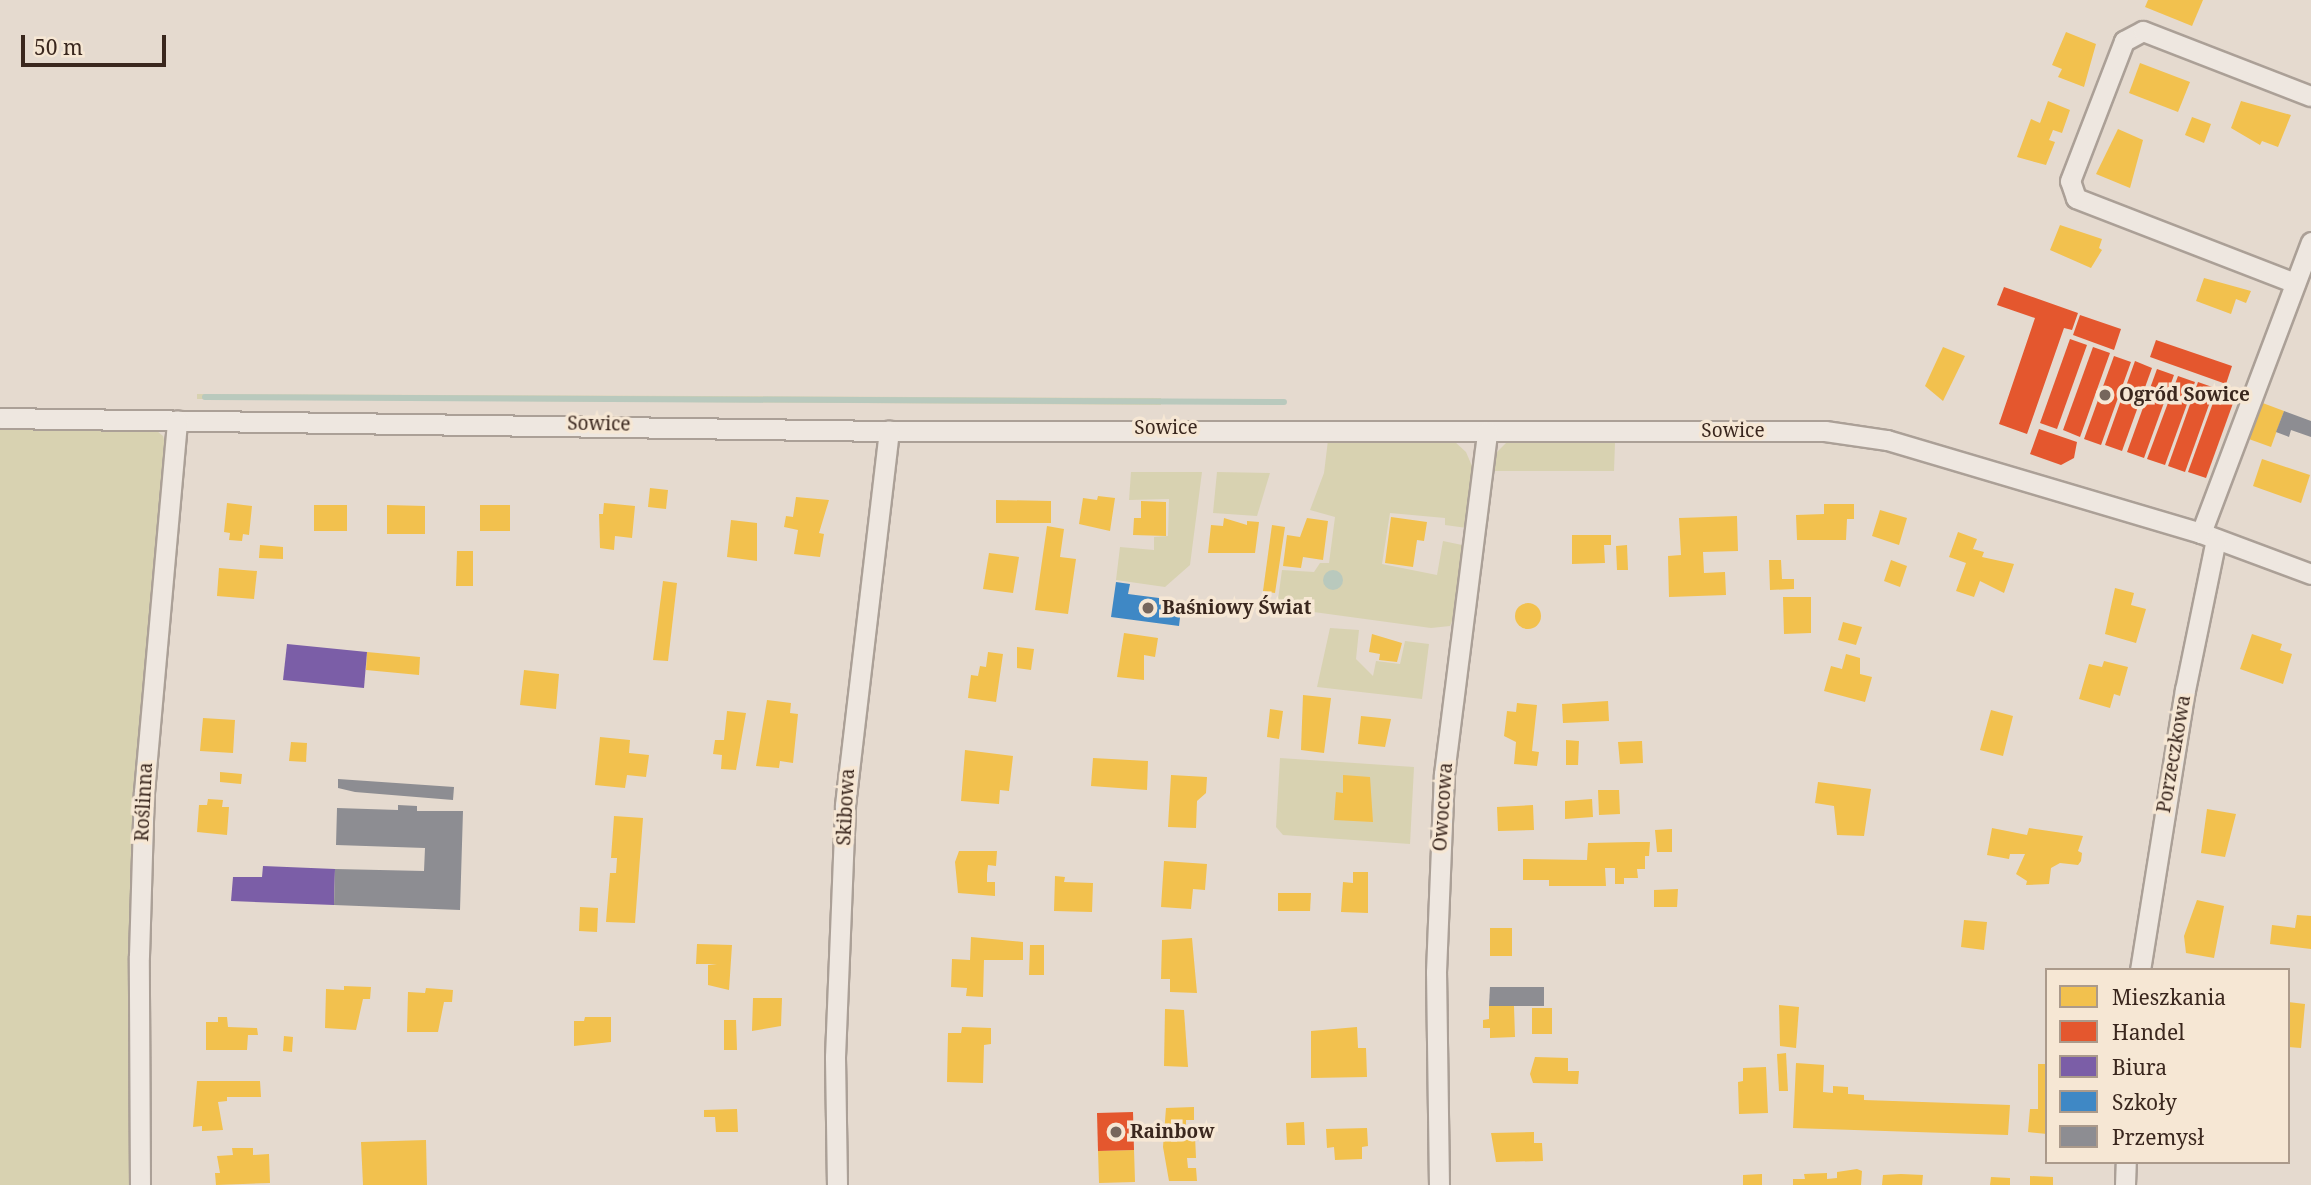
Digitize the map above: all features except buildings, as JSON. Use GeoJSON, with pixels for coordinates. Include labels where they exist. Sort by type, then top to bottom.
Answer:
{"type":"FeatureCollection","features":[{"type":"Feature","properties":{"kind":"street"},"geometry":{"type":"LineString","coordinates":[[2295,283],[2076,198],[2070,181],[2124,41],[2143,31],[2311,96]]}},
{"type":"Feature","properties":{"kind":"street","name":"Porzeczkowa"},"geometry":{"type":"LineString","coordinates":[[2140,968],[2208,536],[2311,242]]}},
{"type":"Feature","properties":{"kind":"street","name":"Sowice"},"geometry":{"type":"LineString","coordinates":[[0,418],[889,431],[1191,428],[1858,433],[2208,536],[2311,575]]}},
{"type":"Feature","properties":{"kind":"street","name":"Roślinna"},"geometry":{"type":"LineString","coordinates":[[139,1185],[139,956],[144,792],[177,420]]}},
{"type":"Feature","properties":{"kind":"street","name":"Skibowa"},"geometry":{"type":"LineString","coordinates":[[837,1185],[835,1057],[845,805],[889,431]]}},
{"type":"Feature","properties":{"kind":"street","name":"Owocowa"},"geometry":{"type":"LineString","coordinates":[[1439,1185],[1436,912],[1444,774],[1488,432]]}},
{"type":"Feature","properties":{"kind":"street"},"geometry":{"type":"LineString","coordinates":[[2125,1185],[2126,1164]]}},
{"type":"Feature","properties":{"kind":"shaded area"},"geometry":{"type":"Polygon","coordinates":[[[197,394],[1161,398],[1161,405],[197,399],[197,394]]]}},
{"type":"Feature","properties":{"kind":"shaded area"},"geometry":{"type":"Polygon","coordinates":[[[0,426],[151,426],[163,436],[167,453],[132,1185],[0,1185],[0,426]]]}},
{"type":"Feature","properties":{"kind":"shaded area"},"geometry":{"type":"Polygon","coordinates":[[[1424,439],[1455,442],[1466,452],[1475,473],[1467,528],[1445,525],[1445,518],[1390,513],[1382,564],[1437,575],[1443,541],[1462,545],[1455,614],[1450,626],[1431,628],[1277,607],[1282,570],[1314,572],[1320,563],[1329,563],[1335,517],[1310,510],[1324,473],[1328,440],[1424,439]]]}},
{"type":"Feature","properties":{"kind":"shaded area"},"geometry":{"type":"Polygon","coordinates":[[[1507,442],[1615,443],[1614,471],[1492,471],[1495,454],[1507,442]]]}},
{"type":"Feature","properties":{"kind":"shaded area"},"geometry":{"type":"Polygon","coordinates":[[[1131,472],[1202,472],[1190,565],[1165,587],[1116,580],[1120,547],[1154,550],[1154,537],[1168,536],[1169,499],[1129,500],[1131,472]]]}},
{"type":"Feature","properties":{"kind":"shaded area"},"geometry":{"type":"Polygon","coordinates":[[[1217,472],[1270,473],[1257,516],[1213,513],[1217,472]]]}},
{"type":"Feature","properties":{"kind":"shaded area"},"geometry":{"type":"Polygon","coordinates":[[[1333,570],[1340,573],[1343,580],[1340,587],[1333,590],[1326,587],[1323,580],[1326,573],[1333,570]]]}},
{"type":"Feature","properties":{"kind":"shaded area"},"geometry":{"type":"Polygon","coordinates":[[[1330,628],[1359,630],[1356,659],[1373,676],[1376,661],[1400,664],[1405,641],[1429,644],[1422,699],[1317,687],[1330,628]]]}},
{"type":"Feature","properties":{"kind":"shaded area"},"geometry":{"type":"Polygon","coordinates":[[[1280,758],[1414,767],[1410,844],[1283,835],[1276,827],[1280,758]]]}},
{"type":"Feature","properties":{"kind":"waterway"},"geometry":{"type":"LineString","coordinates":[[205,397],[1284,402]]}},
{"type":"Feature","properties":{"kind":"place","name":"Ogród Sowice"},"geometry":{"type":"Point","coordinates":[2105,395]}},
{"type":"Feature","properties":{"kind":"place","name":"Baśniowy Świat"},"geometry":{"type":"Point","coordinates":[1148,608]}},
{"type":"Feature","properties":{"kind":"place","name":"Rainbow"},"geometry":{"type":"Point","coordinates":[1116,1132]}}]}
